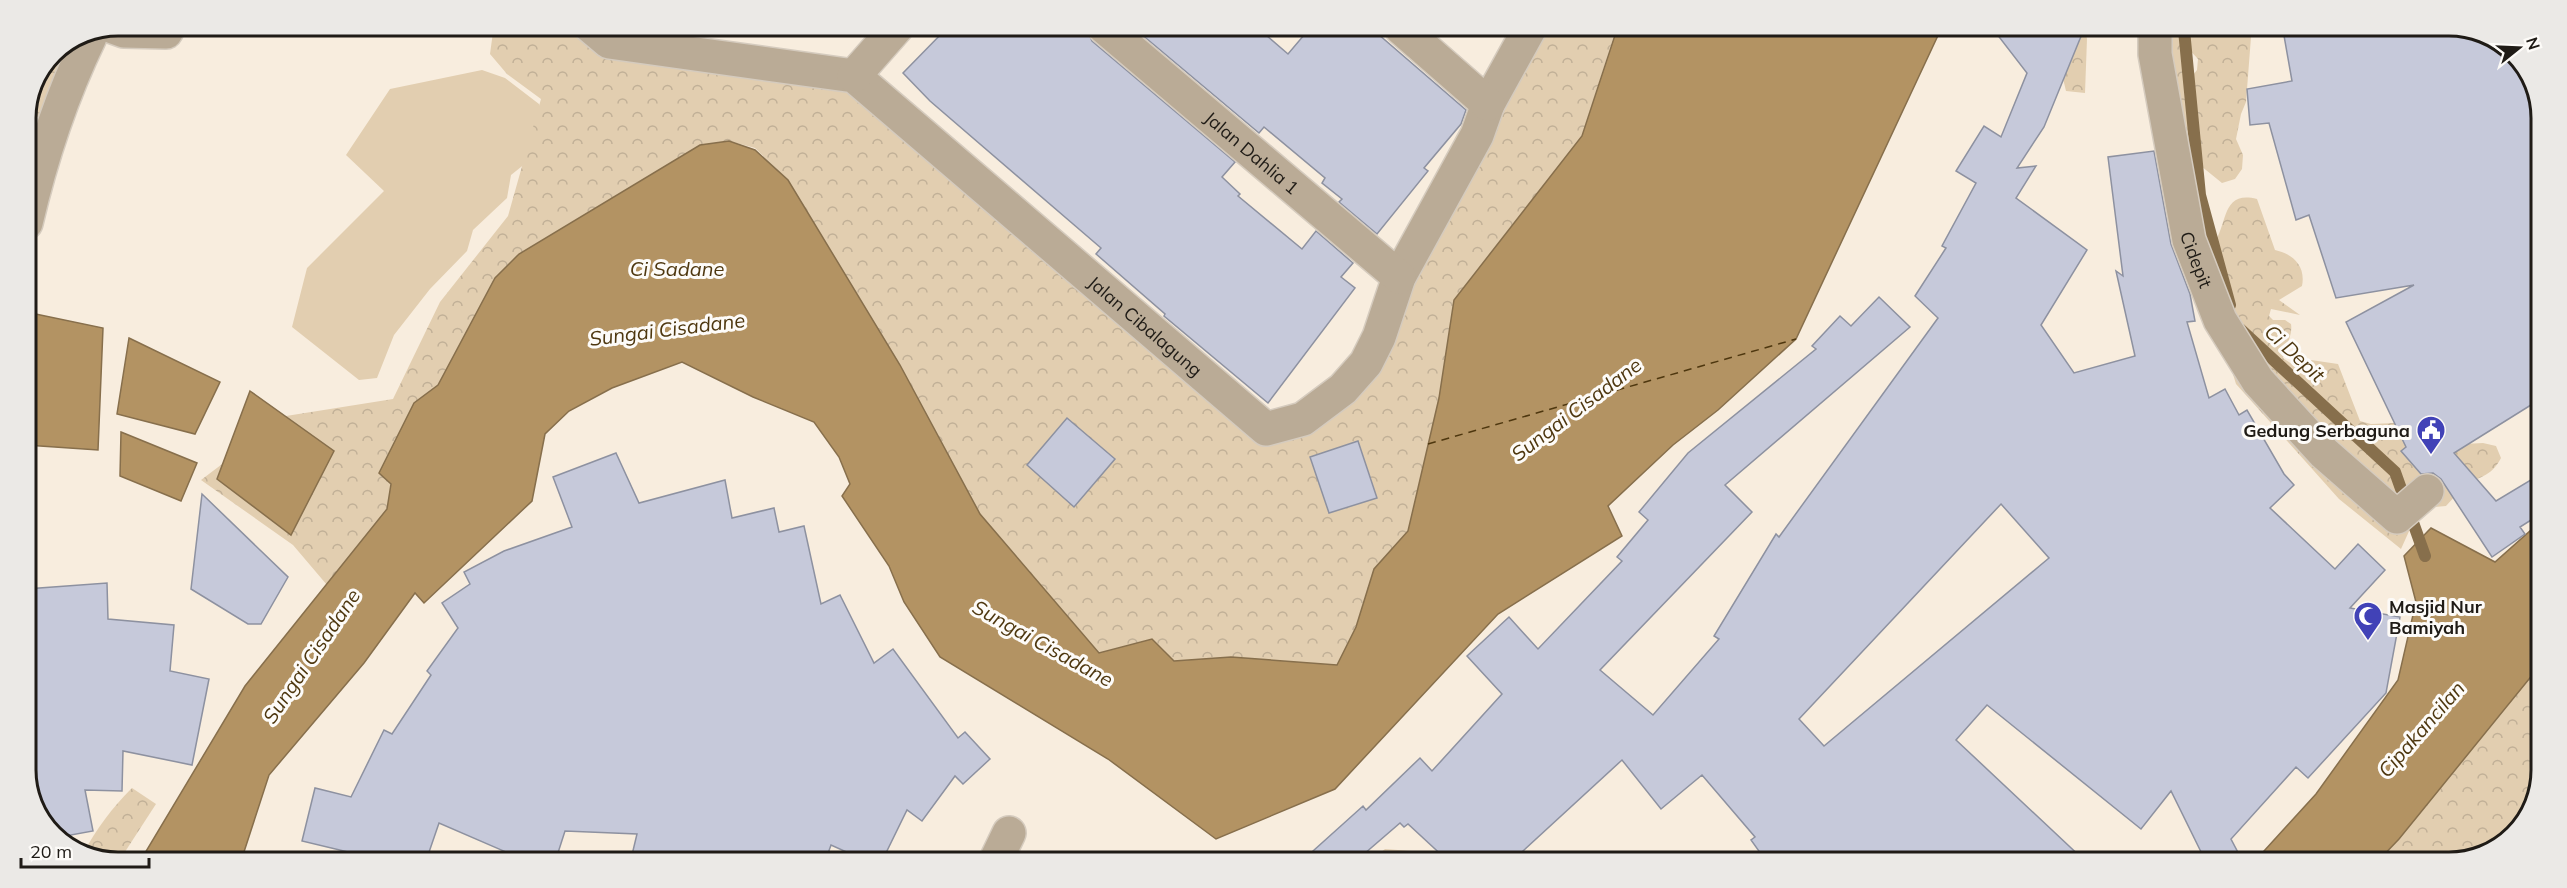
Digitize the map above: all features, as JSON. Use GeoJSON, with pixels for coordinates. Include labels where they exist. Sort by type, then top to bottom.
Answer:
{"type":"FeatureCollection","features":[{"type":"Feature","properties":{"kind":"street"},"geometry":{"type":"LineString","coordinates":[[629,36],[854,76],[889,36]]}},
{"type":"Feature","properties":{"kind":"street","name":"Jalan Dahlia 1"},"geometry":{"type":"LineString","coordinates":[[1115,36],[1399,276]]}},
{"type":"Feature","properties":{"kind":"street"},"geometry":{"type":"LineString","coordinates":[[1410,36],[1488,104]]}},
{"type":"Feature","properties":{"kind":"street","name":"Jalan Cibalagung"},"geometry":{"type":"LineString","coordinates":[[854,76],[1266,429],[1302,419],[1343,389],[1366,363],[1379,337],[1399,276],[1477,135],[1488,104],[1526,36]]}},
{"type":"Feature","properties":{"kind":"street","name":"Cidepit"},"geometry":{"type":"LineString","coordinates":[[2155,36],[2155,54],[2190,240],[2220,320],[2258,381],[2324,453],[2397,517],[2418,500]]}},
{"type":"Feature","properties":{"kind":"street"},"geometry":{"type":"LineString","coordinates":[[36,181],[42,156],[72,74],[88,42]]}},
{"type":"Feature","properties":{"kind":"green space"},"geometry":{"type":"Polygon","coordinates":[[[492,36],[632,36],[854,76],[1266,429],[1343,389],[1526,36],[1614,36],[1582,136],[1454,300],[1439,398],[1408,531],[1374,569],[1356,627],[1337,665],[1231,657],[1174,661],[1151,639],[1099,653],[980,514],[900,365],[788,180],[755,148],[729,141],[700,145],[519,254],[495,278],[438,385],[414,403],[379,473],[391,484],[387,509],[327,585],[293,545],[201,480],[286,416],[393,399],[440,302],[508,216],[541,99],[507,74],[490,54],[492,36]]]}},
{"type":"Feature","properties":{"kind":"green space"},"geometry":{"type":"Polygon","coordinates":[[[2053,36],[2086,36],[2085,93],[2066,91],[2053,36]]]}},
{"type":"Feature","properties":{"kind":"green space"},"geometry":{"type":"Polygon","coordinates":[[[2161,36],[2251,37],[2246,102],[2236,139],[2243,155],[2242,169],[2235,179],[2222,183],[2201,166],[2197,158],[2200,195],[2214,243],[2231,204],[2237,199],[2257,199],[2275,250],[2293,258],[2300,267],[2302,286],[2279,300],[2300,315],[2271,309],[2269,316],[2273,320],[2285,320],[2291,324],[2291,333],[2283,358],[2293,365],[2311,360],[2338,364],[2360,421],[2371,424],[2395,423],[2464,444],[2483,443],[2496,446],[2501,458],[2493,470],[2468,484],[2446,506],[2412,509],[2415,518],[2401,549],[2339,499],[2236,384],[2190,234],[2161,36]],[[2186,46],[2189,80],[2197,70],[2198,59],[2186,46]]]}},
{"type":"Feature","properties":{"kind":"green space"},"geometry":{"type":"Polygon","coordinates":[[[76,48],[48,103],[36,119],[42,86],[60,60],[76,48]]]}},
{"type":"Feature","properties":{"kind":"green space"},"geometry":{"type":"Polygon","coordinates":[[[482,70],[505,78],[539,104],[546,126],[531,159],[511,175],[507,198],[473,230],[467,251],[430,289],[394,335],[377,378],[359,380],[292,327],[307,268],[384,191],[346,155],[390,89],[482,70]]]}},
{"type":"Feature","properties":{"kind":"green space"},"geometry":{"type":"Polygon","coordinates":[[[2531,676],[2530,781],[2527,797],[2517,816],[2499,835],[2476,848],[2449,852],[2385,852],[2531,676]]]}},
{"type":"Feature","properties":{"kind":"green space"},"geometry":{"type":"Polygon","coordinates":[[[132,788],[156,804],[125,852],[87,846],[111,811],[132,788]]]}},
{"type":"Feature","properties":{"kind":"green space"},"geometry":{"type":"Polygon","coordinates":[[[1385,849],[1411,852],[1381,852],[1385,849]]]}},
{"type":"Feature","properties":{"kind":"water","name":"Ci Sadane"},"geometry":{"type":"Polygon","coordinates":[[[1615,36],[1938,36],[1796,339],[1718,410],[1673,445],[1608,506],[1622,536],[1498,614],[1335,789],[1216,839],[1108,759],[940,657],[904,602],[889,566],[842,496],[850,484],[839,457],[814,422],[753,397],[682,362],[612,388],[569,411],[545,434],[532,501],[424,603],[415,593],[364,663],[269,775],[244,852],[146,852],[245,686],[387,509],[391,484],[379,473],[414,403],[438,385],[495,278],[519,254],[700,145],[729,141],[755,150],[788,180],[900,365],[980,514],[1099,653],[1152,639],[1174,661],[1231,657],[1337,665],[1356,627],[1374,569],[1408,531],[1439,398],[1454,300],[1582,136],[1615,36]]]}},
{"type":"Feature","properties":{"kind":"water"},"geometry":{"type":"Polygon","coordinates":[[[36,314],[103,328],[98,450],[36,446],[36,314]]]}},
{"type":"Feature","properties":{"kind":"water"},"geometry":{"type":"Polygon","coordinates":[[[129,338],[220,382],[195,434],[117,414],[129,338]]]}},
{"type":"Feature","properties":{"kind":"water"},"geometry":{"type":"Polygon","coordinates":[[[250,391],[334,451],[291,535],[217,479],[250,391]]]}},
{"type":"Feature","properties":{"kind":"water"},"geometry":{"type":"Polygon","coordinates":[[[121,432],[197,463],[181,501],[120,476],[121,432]]]}},
{"type":"Feature","properties":{"kind":"water","name":"Cipakancilan"},"geometry":{"type":"Polygon","coordinates":[[[2431,528],[2495,562],[2531,530],[2531,677],[2387,852],[2263,852],[2316,794],[2398,680],[2416,602],[2404,556],[2431,528]]]}},
{"type":"Feature","properties":{"kind":"building"},"geometry":{"type":"Polygon","coordinates":[[[939,36],[1090,36],[1092,41],[1235,162],[1222,177],[1240,194],[1238,196],[1302,249],[1316,231],[1353,263],[1341,277],[1355,288],[1268,403],[1164,316],[1165,314],[1096,254],[1101,248],[930,101],[903,73],[939,36]]]}},
{"type":"Feature","properties":{"kind":"building"},"geometry":{"type":"Polygon","coordinates":[[[1144,36],[1267,36],[1288,54],[1303,36],[1380,36],[1466,110],[1461,124],[1424,168],[1428,171],[1377,234],[1339,202],[1342,199],[1322,183],[1325,178],[1264,127],[1259,133],[1144,36]]]}},
{"type":"Feature","properties":{"kind":"building"},"geometry":{"type":"Polygon","coordinates":[[[1998,36],[2081,36],[2044,127],[2017,168],[2036,166],[2016,198],[2087,250],[2041,325],[2074,373],[2135,356],[2116,271],[2123,276],[2108,157],[2154,151],[2171,244],[2190,294],[2195,321],[2187,322],[2209,398],[2225,389],[2239,415],[2247,410],[2284,474],[2294,485],[2270,508],[2335,569],[2358,544],[2385,570],[2350,608],[2400,617],[2386,693],[2308,778],[2296,767],[2231,839],[2238,852],[2201,852],[2171,791],[2141,829],[1987,705],[1956,740],[2075,852],[1760,852],[1751,840],[1755,837],[1702,775],[1661,809],[1622,760],[1522,852],[1438,852],[1408,824],[1404,827],[1400,823],[1366,852],[1312,852],[1363,806],[1366,810],[1420,758],[1432,771],[1502,694],[1467,656],[1509,617],[1538,649],[1622,561],[1617,557],[1648,520],[1639,512],[1688,453],[1816,349],[1812,346],[1840,316],[1851,326],[1879,297],[1910,327],[1725,485],[1752,512],[1600,670],[1653,715],[1719,639],[1714,636],[1776,534],[1779,537],[1938,318],[1915,296],[1946,248],[1942,246],[1976,183],[1956,171],[1984,126],[2001,137],[2027,73],[1998,36]],[[2001,504],[1799,719],[1824,746],[2049,558],[2001,504]]]}},
{"type":"Feature","properties":{"kind":"building"},"geometry":{"type":"Polygon","coordinates":[[[2284,36],[2449,36],[2476,40],[2489,46],[2489,78],[2521,78],[2525,86],[2531,112],[2531,405],[2454,453],[2496,501],[2531,480],[2531,520],[2520,527],[2525,534],[2492,557],[2441,479],[2433,473],[2421,474],[2401,451],[2406,447],[2346,322],[2414,285],[2336,298],[2309,215],[2296,220],[2269,123],[2250,125],[2247,89],[2292,81],[2284,36]]]}},
{"type":"Feature","properties":{"kind":"building"},"geometry":{"type":"Polygon","coordinates":[[[1067,418],[1115,459],[1074,507],[1027,465],[1067,418]]]}},
{"type":"Feature","properties":{"kind":"building"},"geometry":{"type":"Polygon","coordinates":[[[1358,441],[1377,498],[1329,513],[1310,457],[1358,441]]]}},
{"type":"Feature","properties":{"kind":"building"},"geometry":{"type":"Polygon","coordinates":[[[616,453],[639,503],[725,480],[732,518],[774,508],[779,532],[804,526],[821,604],[840,595],[874,663],[893,649],[958,738],[965,732],[990,759],[963,784],[955,776],[922,821],[907,810],[886,852],[846,852],[831,845],[828,852],[633,852],[637,834],[565,831],[558,852],[506,852],[439,823],[429,852],[348,852],[302,841],[315,788],[351,797],[384,730],[392,734],[431,675],[427,671],[458,628],[442,603],[470,584],[464,572],[504,551],[572,527],[553,477],[616,453]]]}},
{"type":"Feature","properties":{"kind":"building"},"geometry":{"type":"Polygon","coordinates":[[[202,494],[288,577],[261,624],[248,624],[191,589],[202,494]]]}},
{"type":"Feature","properties":{"kind":"building"},"geometry":{"type":"Polygon","coordinates":[[[107,583],[108,619],[174,625],[170,671],[209,679],[192,765],[123,751],[122,791],[85,790],[93,831],[69,835],[53,820],[39,792],[36,776],[36,588],[107,583]]]}},
{"type":"Feature","properties":{"kind":"waterway","name":"Ci Depit"},"geometry":{"type":"LineString","coordinates":[[2185,36],[2200,195],[2230,305]]}},
{"type":"Feature","properties":{"kind":"waterway","name":"Ci Depit"},"geometry":{"type":"LineString","coordinates":[[2240,329],[2395,472],[2425,556]]}},
{"type":"Feature","properties":{"kind":"ferry route"},"geometry":{"type":"LineString","coordinates":[[1428,444],[1796,339]]}},
{"type":"Feature","properties":{"kind":"place","name":"Gedung Serbaguna"},"geometry":{"type":"Point","coordinates":[2431,456]}},
{"type":"Feature","properties":{"kind":"place","name":"Masjid Nur Bamiyah"},"geometry":{"type":"Point","coordinates":[2368,642]}},
{"type":"Feature","properties":{"kind":"water label","name":"Sungai Cisadane"},"geometry":{"type":"Point","coordinates":[667,329]}},
{"type":"Feature","properties":{"kind":"water label","name":"Sungai Cisadane"},"geometry":{"type":"Point","coordinates":[1576,409]}},
{"type":"Feature","properties":{"kind":"water label","name":"Sungai Cisadane"},"geometry":{"type":"Point","coordinates":[1043,643]}},
{"type":"Feature","properties":{"kind":"water label","name":"Sungai Cisadane"},"geometry":{"type":"Point","coordinates":[311,656]}}]}
